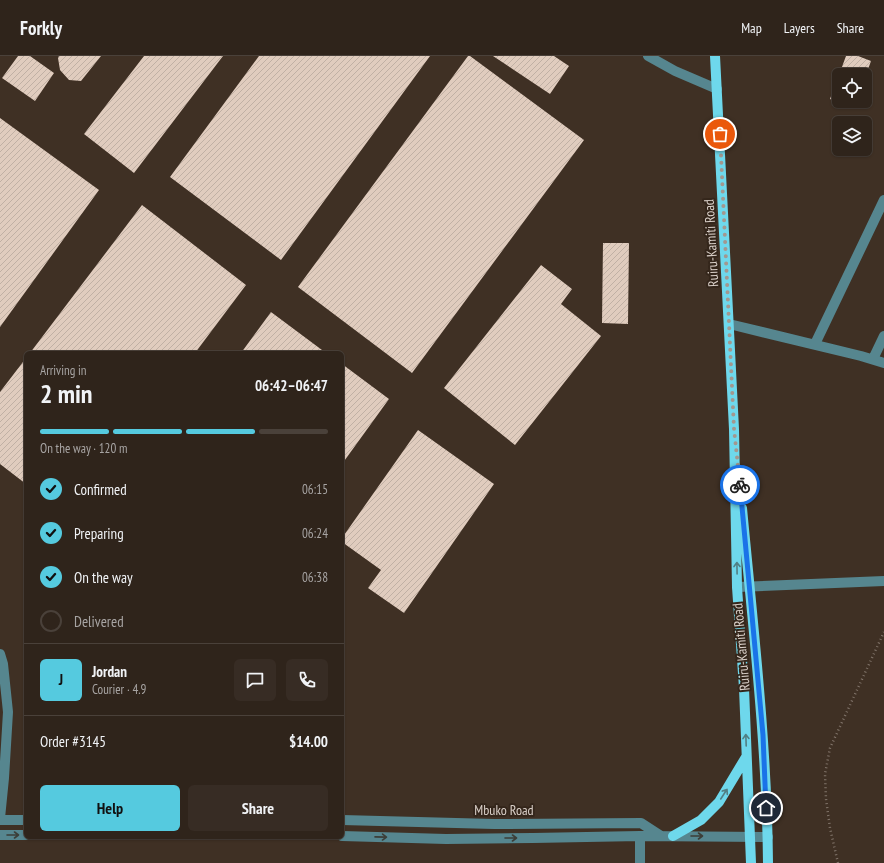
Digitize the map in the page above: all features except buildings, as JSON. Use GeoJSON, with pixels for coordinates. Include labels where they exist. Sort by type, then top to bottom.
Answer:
{"type":"FeatureCollection","features":[{"type":"Feature","properties":{"kind":"main road","name":"Ruiru-Kamiti Road"},"geometry":{"type":"LineString","coordinates":[[715,56],[734,429],[737,587],[744,688],[751,863]]}},
{"type":"Feature","properties":{"kind":"main road","name":"Ruiru-Kamiti Road"},"geometry":{"type":"LineString","coordinates":[[734,429],[763,735],[768,863]]}},
{"type":"Feature","properties":{"kind":"main road"},"geometry":{"type":"LineString","coordinates":[[673,836],[701,820],[719,802],[746,757]]}},
{"type":"Feature","properties":{"kind":"street"},"geometry":{"type":"LineString","coordinates":[[648,56],[675,71],[717,89]]}},
{"type":"Feature","properties":{"kind":"street"},"geometry":{"type":"LineString","coordinates":[[815,344],[884,200]]}},
{"type":"Feature","properties":{"kind":"street"},"geometry":{"type":"LineString","coordinates":[[729,324],[815,344],[884,363]]}},
{"type":"Feature","properties":{"kind":"street"},"geometry":{"type":"LineString","coordinates":[[873,359],[884,336]]}},
{"type":"Feature","properties":{"kind":"street"},"geometry":{"type":"LineString","coordinates":[[737,587],[884,581]]}},
{"type":"Feature","properties":{"kind":"street"},"geometry":{"type":"LineString","coordinates":[[0,654],[3,664],[8,712],[0,819],[24,820]]}},
{"type":"Feature","properties":{"kind":"street","name":"Mbuko Road"},"geometry":{"type":"LineString","coordinates":[[344,820],[494,824],[641,823],[661,836]]}},
{"type":"Feature","properties":{"kind":"street"},"geometry":{"type":"LineString","coordinates":[[0,835],[24,835]]}},
{"type":"Feature","properties":{"kind":"street"},"geometry":{"type":"LineString","coordinates":[[344,836],[446,839],[640,836],[768,837]]}},
{"type":"Feature","properties":{"kind":"street"},"geometry":{"type":"LineString","coordinates":[[640,836],[640,863]]}},
{"type":"Feature","properties":{"kind":"path"},"geometry":{"type":"LineString","coordinates":[[838,863],[830,828],[826,799],[825,774],[830,748],[884,632]]}},
{"type":"Feature","properties":{"kind":"way so far"},"geometry":{"type":"LineString","coordinates":[[720,134],[734,429],[740,485]]}},
{"type":"Feature","properties":{"kind":"route"},"geometry":{"type":"LineString","coordinates":[[740,485],[763,735],[766,808]]}}]}
